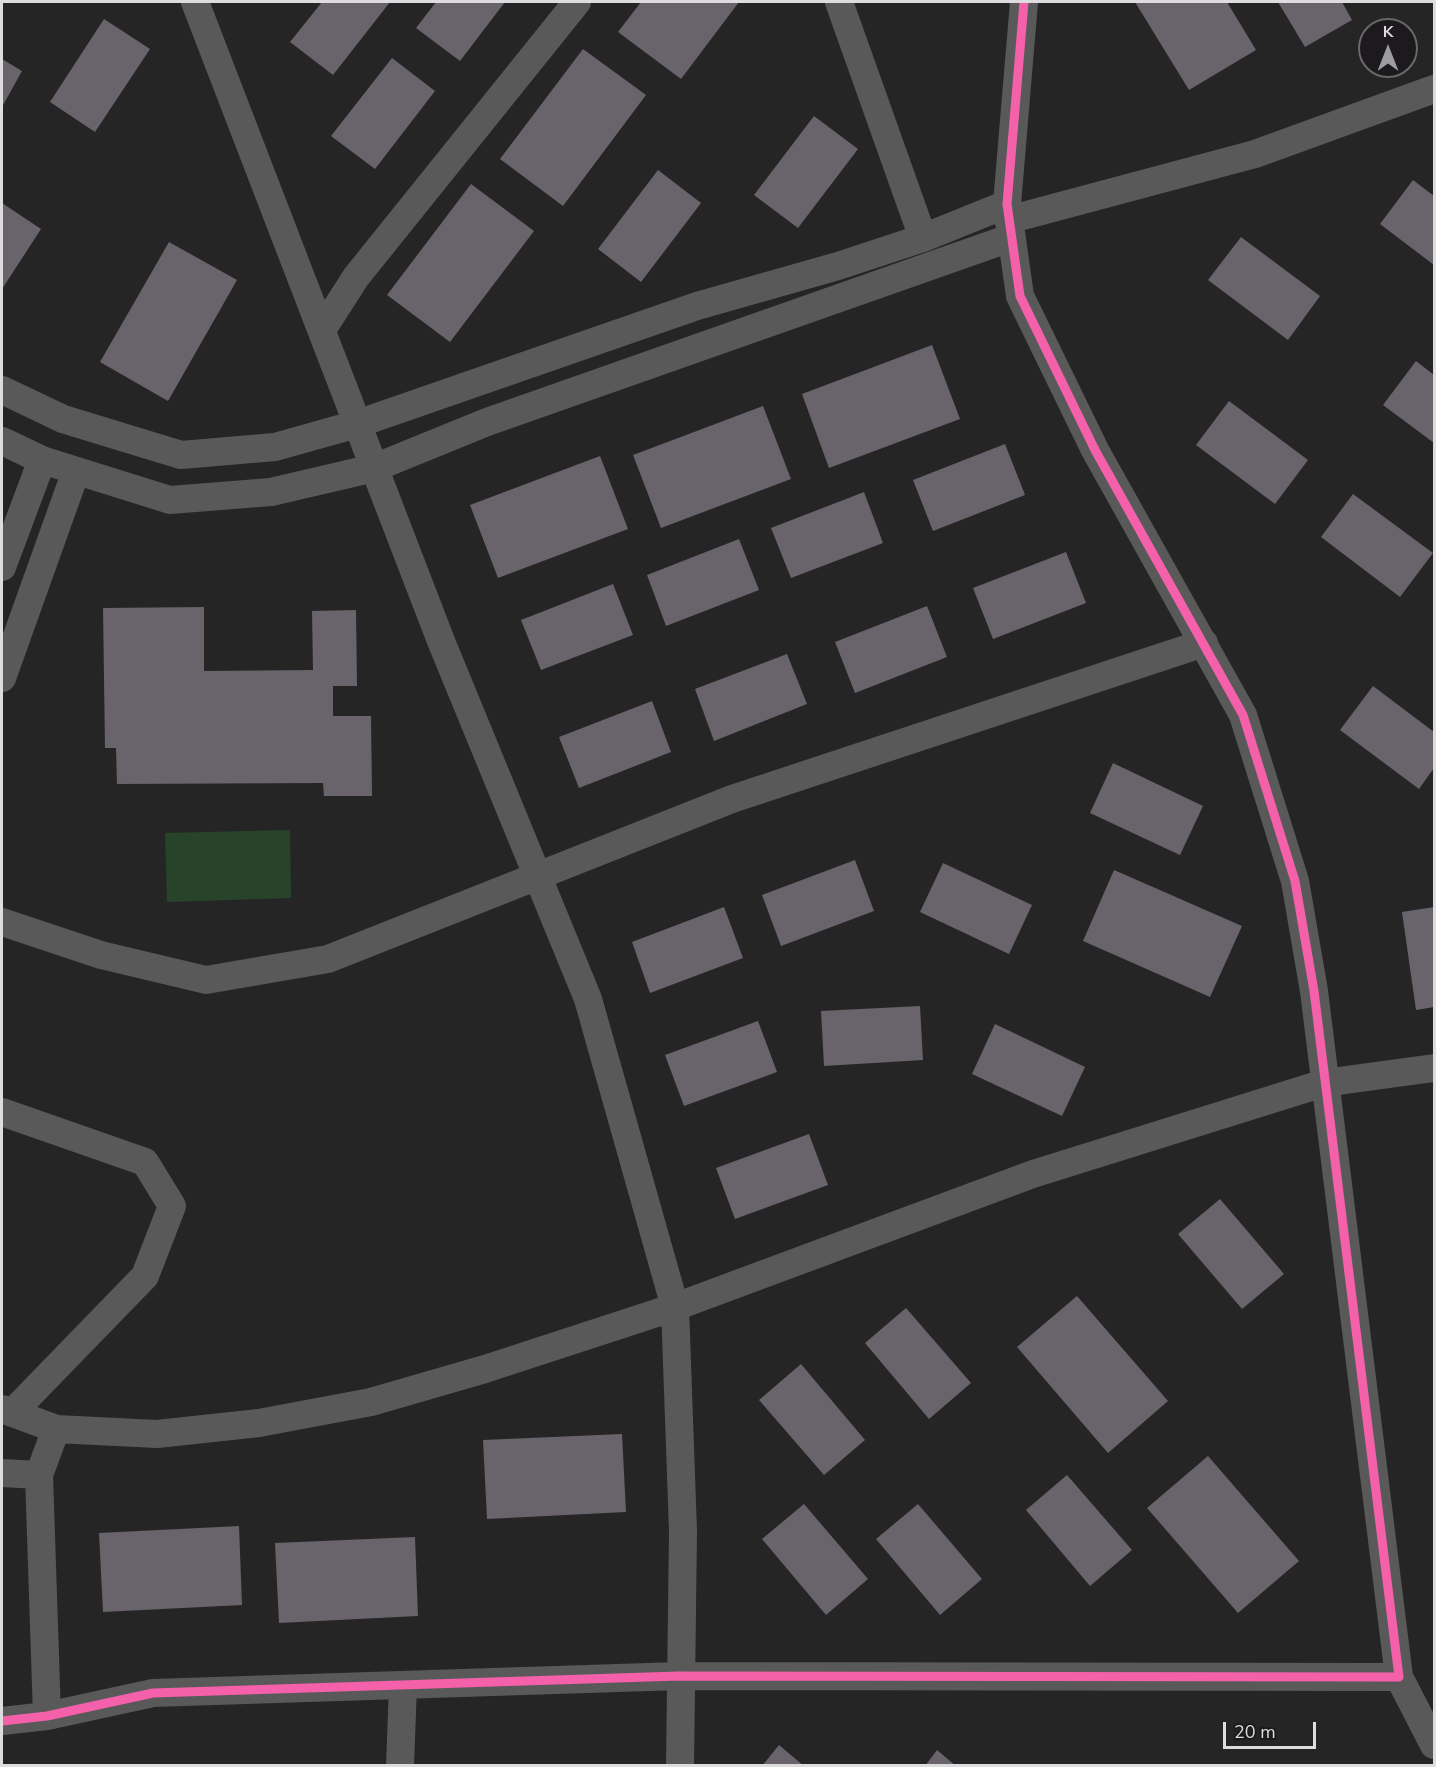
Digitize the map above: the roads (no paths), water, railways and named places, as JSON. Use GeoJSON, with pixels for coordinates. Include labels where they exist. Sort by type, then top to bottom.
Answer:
{"type":"FeatureCollection","features":[{"type":"Feature","properties":{"kind":"street"},"geometry":{"type":"LineString","coordinates":[[195,2],[374,468],[536,875],[560,927],[588,999],[675,1307],[682,1531],[680,1766]]}},
{"type":"Feature","properties":{"kind":"street"},"geometry":{"type":"LineString","coordinates":[[322,330],[356,277],[577,2]]}},
{"type":"Feature","properties":{"kind":"street"},"geometry":{"type":"LineString","coordinates":[[839,2],[923,238]]}},
{"type":"Feature","properties":{"kind":"street"},"geometry":{"type":"LineString","coordinates":[[1024,2],[1008,221],[1020,296],[1095,450],[1243,715],[1295,881],[1314,991],[1399,1677],[1434,1745]]}},
{"type":"Feature","properties":{"kind":"street"},"geometry":{"type":"LineString","coordinates":[[2,390],[63,419],[181,455],[275,447],[357,424],[697,306],[838,266],[923,238],[1008,221],[1255,154],[1434,89]]}},
{"type":"Feature","properties":{"kind":"street"},"geometry":{"type":"LineString","coordinates":[[2,441],[42,460],[170,500],[271,492],[374,468],[487,422],[1008,221]]}},
{"type":"Feature","properties":{"kind":"street"},"geometry":{"type":"LineString","coordinates":[[2,567],[42,460]]}},
{"type":"Feature","properties":{"kind":"street"},"geometry":{"type":"LineString","coordinates":[[2,678],[76,471]]}},
{"type":"Feature","properties":{"kind":"street"},"geometry":{"type":"LineString","coordinates":[[2,922],[101,955],[206,980],[328,959],[732,799],[1204,643]]}},
{"type":"Feature","properties":{"kind":"street"},"geometry":{"type":"LineString","coordinates":[[2,1112],[145,1162],[172,1206],[145,1276],[7,1411],[56,1429],[157,1434],[259,1423],[371,1402],[675,1307],[1033,1174],[1324,1083],[1434,1068]]}},
{"type":"Feature","properties":{"kind":"street"},"geometry":{"type":"LineString","coordinates":[[47,1716],[39,1475],[56,1429]]}},
{"type":"Feature","properties":{"kind":"street"},"geometry":{"type":"LineString","coordinates":[[2,1473],[39,1475]]}},
{"type":"Feature","properties":{"kind":"street"},"geometry":{"type":"LineString","coordinates":[[2,1721],[47,1716],[153,1693],[679,1676],[1399,1677]]}},
{"type":"Feature","properties":{"kind":"street"},"geometry":{"type":"LineString","coordinates":[[400,1766],[403,1685]]}}]}
